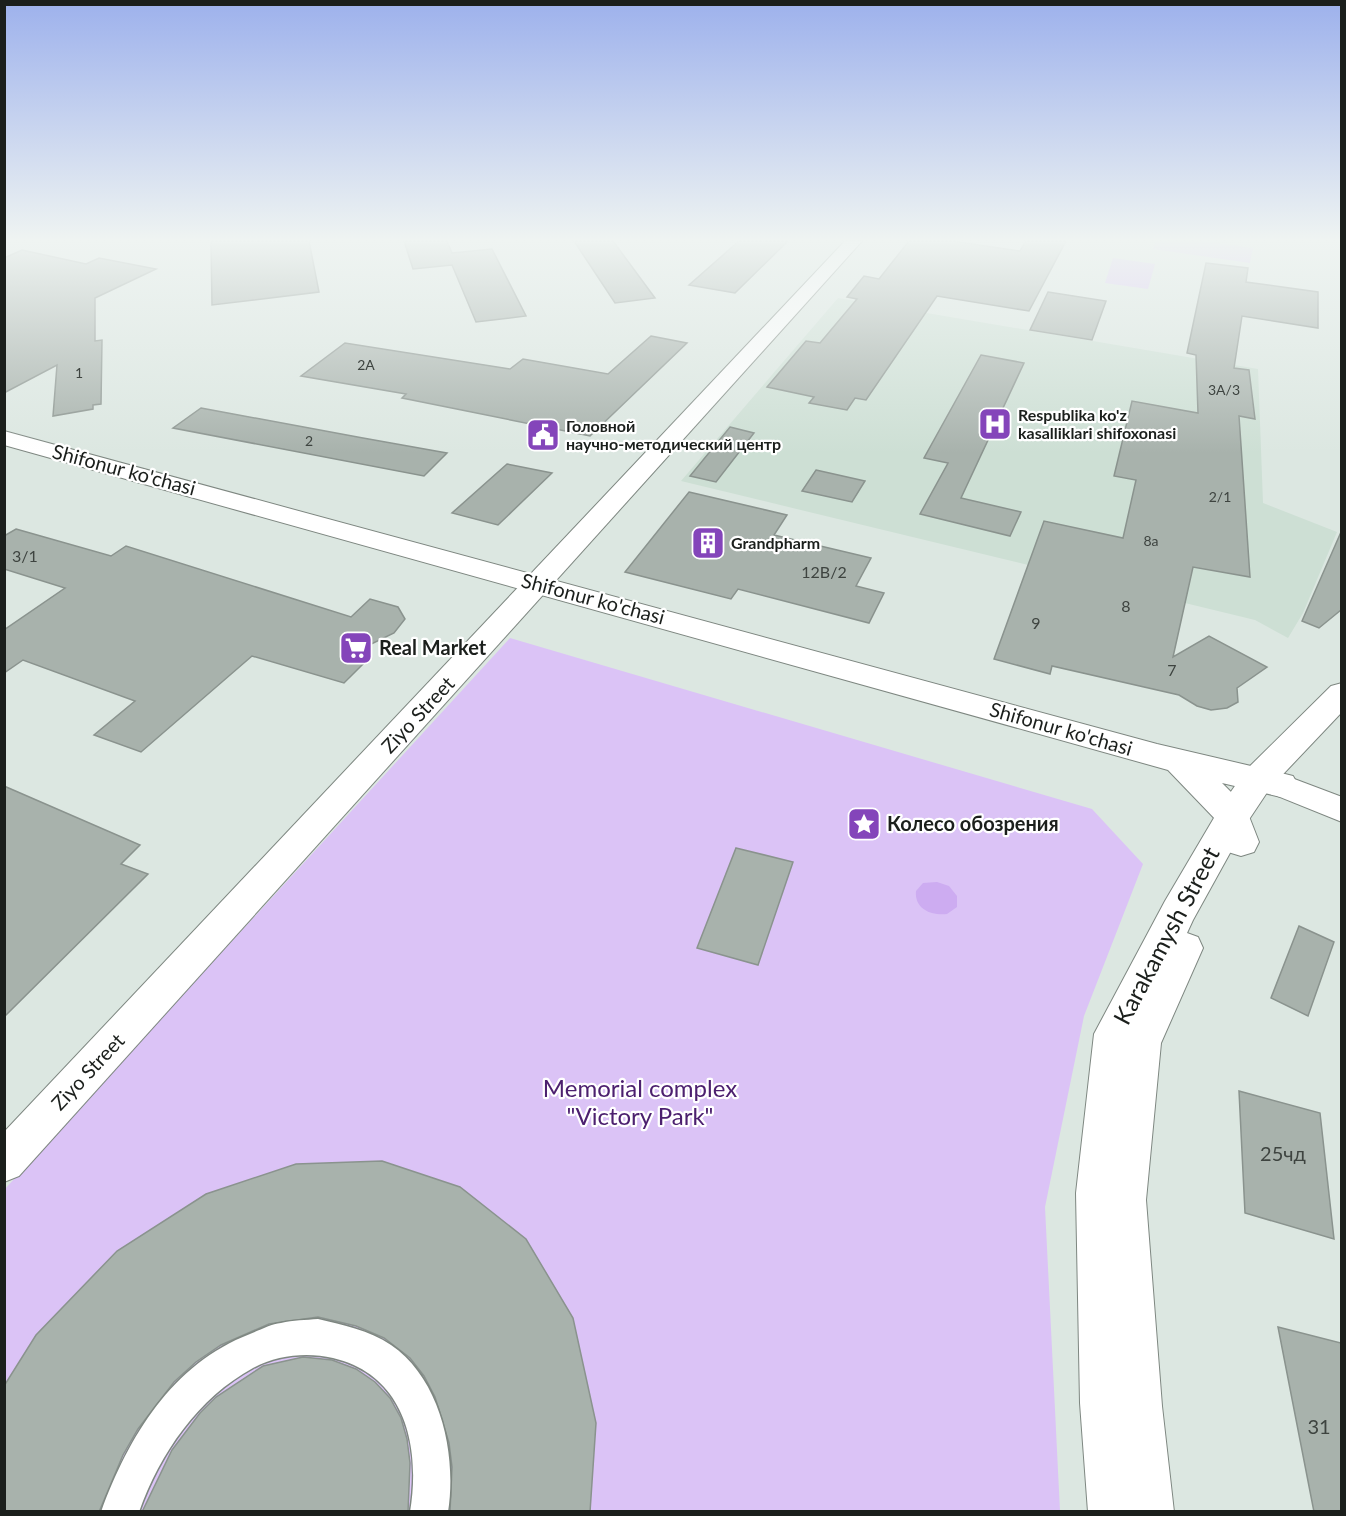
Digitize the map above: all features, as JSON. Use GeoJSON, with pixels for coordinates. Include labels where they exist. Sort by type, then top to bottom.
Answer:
{"type":"FeatureCollection","features":[{"type":"Feature","properties":{"kind":"street","name":"Ziyo Street"},"geometry":{"type":"LineString","coordinates":[[4,1162],[789,312]]}},
{"type":"Feature","properties":{"kind":"street","name":"Shifonur ko'chasi"},"geometry":{"type":"LineString","coordinates":[[4,438],[1180,762],[1269,782]]}},
{"type":"Feature","properties":{"kind":"street","name":"Karakamysh Street"},"geometry":{"type":"LineString","coordinates":[[1116,1512],[1107,1404],[1099,1193],[1115,1034],[1178,912],[1269,782],[1341,693]]}},
{"type":"Feature","properties":{"kind":"street","name":"Karakamysh Street"},"geometry":{"type":"LineString","coordinates":[[1269,782],[1341,725]]}},
{"type":"Feature","properties":{"kind":"street","name":"Shifonur ko'chasi"},"geometry":{"type":"LineString","coordinates":[[1180,762],[1237,829]]}},
{"type":"Feature","properties":{"kind":"street"},"geometry":{"type":"LineString","coordinates":[[1269,782],[1341,810]]}},
{"type":"Feature","properties":{"kind":"street","name":"Karakamysh Street"},"geometry":{"type":"LineString","coordinates":[[1146,1512],[1135,1406],[1123,1200],[1140,1043],[1237,829]]}},
{"type":"Feature","properties":{"kind":"street"},"geometry":{"type":"LineString","coordinates":[[120,1512],[126,1485],[157,1429],[198,1384],[244,1353],[293,1337],[339,1338],[379,1355],[410,1388],[428,1435],[433,1492],[429,1512]]}},
{"type":"Feature","properties":{"kind":"shaded area","name":"Respublika ko'z kasalliklari shifoxonasi"},"geometry":{"type":"Polygon","coordinates":[[[826,312],[919,312],[1258,369],[1263,503],[1337,532],[1303,613],[1288,638],[1255,620],[681,481],[826,312]]]}},
{"type":"Feature","properties":{"kind":"shaded area"},"geometry":{"type":"Polygon","coordinates":[[[937,882],[949,886],[957,896],[957,907],[947,914],[936,914],[925,910],[916,897],[916,891],[923,883],[937,882]]]}},
{"type":"Feature","properties":{"kind":"green space","name":"Memorial complex \"Victory Park\""},"geometry":{"type":"Polygon","coordinates":[[[510,638],[1092,809],[1143,864],[1084,1016],[1045,1207],[1060,1511],[5,1511],[4,1190],[510,638]]]}},
{"type":"Feature","properties":{"kind":"building"},"geometry":{"type":"Polygon","coordinates":[[[4,312],[95,312],[95,341],[102,340],[101,404],[93,405],[93,409],[53,416],[57,365],[4,393],[4,312]]]}},
{"type":"Feature","properties":{"kind":"building"},"geometry":{"type":"Polygon","coordinates":[[[472,312],[524,312],[526,316],[476,322],[472,312]]]}},
{"type":"Feature","properties":{"kind":"building"},"geometry":{"type":"Polygon","coordinates":[[[846,312],[926,312],[866,400],[855,398],[847,410],[809,403],[814,397],[767,387],[806,341],[820,343],[846,312]]]}},
{"type":"Feature","properties":{"kind":"building"},"geometry":{"type":"Polygon","coordinates":[[[1039,312],[1102,312],[1092,340],[1030,330],[1039,312]]]}},
{"type":"Feature","properties":{"kind":"building"},"geometry":{"type":"Polygon","coordinates":[[[1196,312],[1318,312],[1318,328],[1242,316],[1234,368],[1249,370],[1255,419],[1239,416],[1250,577],[1193,567],[1173,657],[1209,636],[1267,667],[1237,688],[1238,702],[1227,708],[1211,710],[1197,706],[1179,695],[1052,666],[1050,674],[994,659],[1044,521],[1123,538],[1136,480],[1114,476],[1132,401],[1198,413],[1196,355],[1187,353],[1196,312]]]}},
{"type":"Feature","properties":{"kind":"building"},"geometry":{"type":"Polygon","coordinates":[[[651,336],[687,343],[590,436],[402,398],[406,394],[301,376],[345,343],[510,369],[523,359],[608,374],[651,336]]]}},
{"type":"Feature","properties":{"kind":"building"},"geometry":{"type":"Polygon","coordinates":[[[981,355],[1024,363],[961,498],[1021,512],[1010,536],[920,514],[948,463],[924,458],[981,355]]]}},
{"type":"Feature","properties":{"kind":"building"},"geometry":{"type":"Polygon","coordinates":[[[201,408],[447,453],[424,476],[173,428],[201,408]]]}},
{"type":"Feature","properties":{"kind":"building"},"geometry":{"type":"Polygon","coordinates":[[[730,427],[754,433],[716,482],[690,476],[730,427]]]}},
{"type":"Feature","properties":{"kind":"building"},"geometry":{"type":"Polygon","coordinates":[[[507,464],[552,473],[498,525],[452,513],[507,464]]]}},
{"type":"Feature","properties":{"kind":"building"},"geometry":{"type":"Polygon","coordinates":[[[816,470],[865,481],[852,502],[802,491],[816,470]]]}},
{"type":"Feature","properties":{"kind":"building"},"geometry":{"type":"Polygon","coordinates":[[[689,492],[787,515],[774,535],[871,558],[856,586],[884,593],[869,623],[738,589],[731,599],[625,572],[689,492]]]}},
{"type":"Feature","properties":{"kind":"building"},"geometry":{"type":"Polygon","coordinates":[[[16,529],[111,556],[126,546],[351,617],[370,599],[398,607],[405,619],[394,633],[365,647],[370,657],[344,683],[252,656],[141,752],[94,735],[135,701],[23,660],[4,673],[4,630],[65,588],[4,569],[4,536],[16,529]]]}},
{"type":"Feature","properties":{"kind":"building"},"geometry":{"type":"Polygon","coordinates":[[[1341,532],[1341,610],[1319,628],[1302,621],[1341,532]]]}},
{"type":"Feature","properties":{"kind":"building"},"geometry":{"type":"Polygon","coordinates":[[[4,786],[140,845],[121,864],[148,874],[4,1017],[4,786]]]}},
{"type":"Feature","properties":{"kind":"building"},"geometry":{"type":"Polygon","coordinates":[[[736,848],[793,862],[758,965],[697,948],[736,848]]]}},
{"type":"Feature","properties":{"kind":"building"},"geometry":{"type":"Polygon","coordinates":[[[1299,926],[1334,942],[1308,1016],[1271,998],[1299,926]]]}},
{"type":"Feature","properties":{"kind":"building"},"geometry":{"type":"Polygon","coordinates":[[[1239,1091],[1320,1113],[1334,1239],[1245,1213],[1239,1091]]]}},
{"type":"Feature","properties":{"kind":"building"},"geometry":{"type":"Polygon","coordinates":[[[382,1161],[460,1187],[526,1239],[573,1318],[596,1423],[590,1512],[450,1512],[452,1467],[449,1443],[435,1397],[424,1376],[410,1358],[384,1338],[356,1326],[318,1317],[269,1324],[221,1345],[196,1362],[174,1382],[138,1429],[123,1455],[99,1512],[4,1512],[4,1386],[36,1335],[117,1251],[206,1194],[296,1164],[382,1161]]]}},
{"type":"Feature","properties":{"kind":"building"},"geometry":{"type":"Polygon","coordinates":[[[1278,1327],[1341,1343],[1341,1512],[1314,1512],[1278,1327]]]}},
{"type":"Feature","properties":{"kind":"building"},"geometry":{"type":"Polygon","coordinates":[[[303,1357],[332,1360],[356,1369],[375,1382],[390,1398],[401,1418],[407,1439],[410,1463],[408,1512],[142,1512],[172,1450],[200,1413],[216,1397],[263,1366],[303,1357]]]}},
{"type":"Feature","properties":{"kind":"place","name":"Respublika ko'z kasalliklari shifoxonasi"},"geometry":{"type":"Point","coordinates":[995,424]}},
{"type":"Feature","properties":{"kind":"place","name":"Головной научно-методический центр"},"geometry":{"type":"Point","coordinates":[543,435]}},
{"type":"Feature","properties":{"kind":"place","name":"Grandpharm"},"geometry":{"type":"Point","coordinates":[708,543]}},
{"type":"Feature","properties":{"kind":"place","name":"Real Market"},"geometry":{"type":"Point","coordinates":[356,648]}},
{"type":"Feature","properties":{"kind":"place","name":"Колесо обозрения"},"geometry":{"type":"Point","coordinates":[864,824]}}]}
